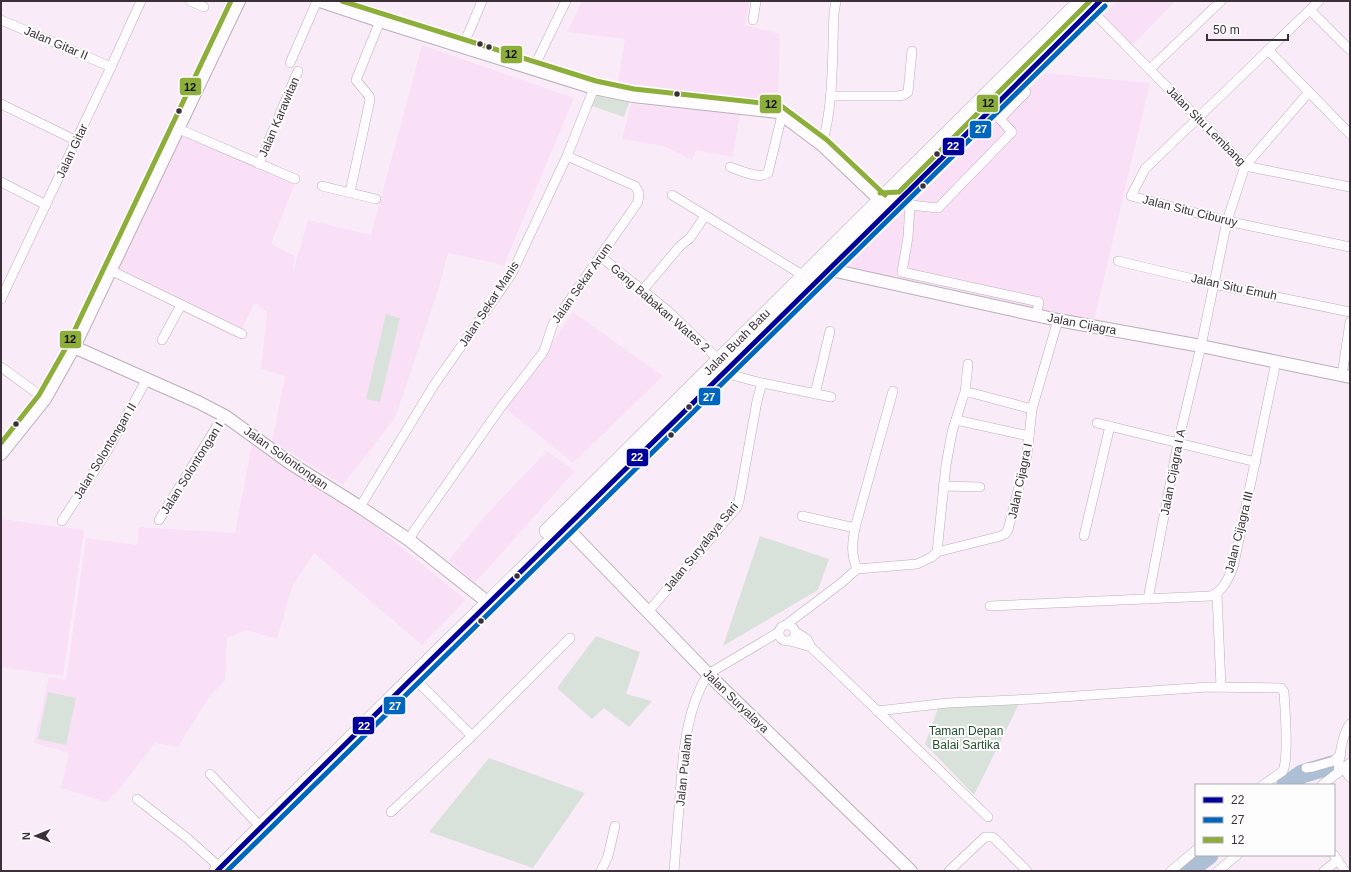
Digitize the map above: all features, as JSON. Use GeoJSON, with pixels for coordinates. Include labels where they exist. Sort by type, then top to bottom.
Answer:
{"type":"FeatureCollection","features":[{"type":"Feature","properties":{"kind":"main road","name":"Jalan Buah Batu"},"geometry":{"type":"LineString","coordinates":[[213,868],[255,821],[481,597],[722,366],[830,269],[902,199],[1022,88],[1091,4]]}},
{"type":"Feature","properties":{"kind":"main road","name":"Jalan Buah Batu"},"geometry":{"type":"LineString","coordinates":[[213,868],[413,677],[566,527],[722,366],[809,271],[880,200],[1091,4]]}},
{"type":"Feature","properties":{"kind":"street","name":"Jalan Gitar"},"geometry":{"type":"LineString","coordinates":[[1,299],[77,141],[141,1]]}},
{"type":"Feature","properties":{"kind":"street"},"geometry":{"type":"LineString","coordinates":[[190,1],[204,7]]}},
{"type":"Feature","properties":{"kind":"street"},"geometry":{"type":"LineString","coordinates":[[1,454],[45,398],[74,347],[239,1]]}},
{"type":"Feature","properties":{"kind":"street"},"geometry":{"type":"LineString","coordinates":[[322,1],[460,47],[594,88],[633,96],[775,112],[782,115],[822,145],[880,200],[902,199]]}},
{"type":"Feature","properties":{"kind":"street","name":"Jalan Karawitan"},"geometry":{"type":"LineString","coordinates":[[290,63],[322,1]]}},
{"type":"Feature","properties":{"kind":"street"},"geometry":{"type":"LineString","coordinates":[[460,47],[469,32],[482,1]]}},
{"type":"Feature","properties":{"kind":"street"},"geometry":{"type":"LineString","coordinates":[[533,69],[566,1]]}},
{"type":"Feature","properties":{"kind":"street"},"geometry":{"type":"LineString","coordinates":[[753,20],[756,1]]}},
{"type":"Feature","properties":{"kind":"street"},"geometry":{"type":"LineString","coordinates":[[822,145],[830,96],[836,1]]}},
{"type":"Feature","properties":{"kind":"street"},"geometry":{"type":"LineString","coordinates":[[1150,69],[1221,1]]}},
{"type":"Feature","properties":{"kind":"street"},"geometry":{"type":"LineString","coordinates":[[1197,119],[1319,1]]}},
{"type":"Feature","properties":{"kind":"street","name":"Jalan Situ Lembang"},"geometry":{"type":"LineString","coordinates":[[1091,4],[1197,119],[1245,166],[1350,187]]}},
{"type":"Feature","properties":{"kind":"street"},"geometry":{"type":"LineString","coordinates":[[1310,10],[1350,50]]}},
{"type":"Feature","properties":{"kind":"street","name":"Jalan Gitar II"},"geometry":{"type":"LineString","coordinates":[[1,20],[111,67]]}},
{"type":"Feature","properties":{"kind":"street"},"geometry":{"type":"LineString","coordinates":[[350,192],[370,100],[369,96],[356,80],[380,21]]}},
{"type":"Feature","properties":{"kind":"street"},"geometry":{"type":"LineString","coordinates":[[1268,50],[1350,134]]}},
{"type":"Feature","properties":{"kind":"street"},"geometry":{"type":"LineString","coordinates":[[830,96],[897,96],[906,94],[908,92],[912,51]]}},
{"type":"Feature","properties":{"kind":"street","name":"Jalan Karawitan"},"geometry":{"type":"LineString","coordinates":[[259,164],[298,71]]}},
{"type":"Feature","properties":{"kind":"street","name":"Jalan Sekar Manis"},"geometry":{"type":"LineString","coordinates":[[360,507],[434,385],[510,275],[567,156],[594,88]]}},
{"type":"Feature","properties":{"kind":"street"},"geometry":{"type":"LineString","coordinates":[[1022,88],[1000,119],[1012,132],[938,208],[910,205],[908,237],[902,272],[1039,302],[1036,316]]}},
{"type":"Feature","properties":{"kind":"street"},"geometry":{"type":"LineString","coordinates":[[1245,166],[1309,92]]}},
{"type":"Feature","properties":{"kind":"street"},"geometry":{"type":"LineString","coordinates":[[1,104],[77,141]]}},
{"type":"Feature","properties":{"kind":"street"},"geometry":{"type":"LineString","coordinates":[[730,167],[758,176],[768,173],[782,115]]}},
{"type":"Feature","properties":{"kind":"street","name":"Jalan Situ Ciburuy"},"geometry":{"type":"LineString","coordinates":[[1197,119],[1145,169],[1131,196],[1227,221],[1350,247]]}},
{"type":"Feature","properties":{"kind":"street","name":"Jalan Karawitan"},"geometry":{"type":"LineString","coordinates":[[179,129],[295,179]]}},
{"type":"Feature","properties":{"kind":"street","name":"Jalan Sekar Arum"},"geometry":{"type":"LineString","coordinates":[[409,540],[501,407],[542,354],[553,324],[638,202],[640,196],[639,191],[635,186],[567,156]]}},
{"type":"Feature","properties":{"kind":"street","name":"Jalan Cijagra I A"},"geometry":{"type":"LineString","coordinates":[[1148,599],[1178,443],[1201,346],[1227,221],[1245,166]]}},
{"type":"Feature","properties":{"kind":"street"},"geometry":{"type":"LineString","coordinates":[[1,182],[46,205]]}},
{"type":"Feature","properties":{"kind":"street"},"geometry":{"type":"LineString","coordinates":[[322,186],[376,199]]}},
{"type":"Feature","properties":{"kind":"street"},"geometry":{"type":"LineString","coordinates":[[672,196],[705,216],[809,271]]}},
{"type":"Feature","properties":{"kind":"street"},"geometry":{"type":"LineString","coordinates":[[643,290],[680,246],[690,238],[705,216]]}},
{"type":"Feature","properties":{"kind":"street","name":"Gang Babakan Wates 2"},"geometry":{"type":"LineString","coordinates":[[600,256],[668,311],[722,366]]}},
{"type":"Feature","properties":{"kind":"street","name":"Jalan Situ Emuh"},"geometry":{"type":"LineString","coordinates":[[1118,261],[1214,284],[1350,312]]}},
{"type":"Feature","properties":{"kind":"street","name":"Jalan Cijagra"},"geometry":{"type":"LineString","coordinates":[[809,271],[830,269],[1036,316],[1201,346],[1346,376]]}},
{"type":"Feature","properties":{"kind":"street"},"geometry":{"type":"LineString","coordinates":[[110,270],[242,334]]}},
{"type":"Feature","properties":{"kind":"street"},"geometry":{"type":"LineString","coordinates":[[162,340],[180,305]]}},
{"type":"Feature","properties":{"kind":"street","name":"Jalan Cijagra I"},"geometry":{"type":"LineString","coordinates":[[857,569],[918,564],[932,557],[937,552],[1001,536],[1008,530],[1027,455],[1032,409],[1058,320]]}},
{"type":"Feature","properties":{"kind":"street"},"geometry":{"type":"LineString","coordinates":[[1346,376],[1350,322]]}},
{"type":"Feature","properties":{"kind":"street"},"geometry":{"type":"LineString","coordinates":[[815,394],[830,331]]}},
{"type":"Feature","properties":{"kind":"street","name":"Jalan Solontongan"},"geometry":{"type":"LineString","coordinates":[[74,347],[198,402],[225,416],[290,462],[409,540],[481,597]]}},
{"type":"Feature","properties":{"kind":"street","name":"Jalan Cijagra III"},"geometry":{"type":"LineString","coordinates":[[1217,594],[1233,568],[1276,362]]}},
{"type":"Feature","properties":{"kind":"street"},"geometry":{"type":"LineString","coordinates":[[937,552],[946,465],[952,432],[965,393],[968,364]]}},
{"type":"Feature","properties":{"kind":"street"},"geometry":{"type":"LineString","coordinates":[[722,366],[762,383],[831,398]]}},
{"type":"Feature","properties":{"kind":"street"},"geometry":{"type":"LineString","coordinates":[[1,367],[45,398]]}},
{"type":"Feature","properties":{"kind":"street","name":"Jalan Solontongan II"},"geometry":{"type":"LineString","coordinates":[[62,520],[106,453],[147,380]]}},
{"type":"Feature","properties":{"kind":"street","name":"Jalan Suryalaya Sari"},"geometry":{"type":"LineString","coordinates":[[648,612],[737,507],[757,401],[762,383]]}},
{"type":"Feature","properties":{"kind":"street"},"geometry":{"type":"LineString","coordinates":[[790,641],[793,639],[792,628],[798,617],[857,569],[853,558],[852,543],[855,528],[893,391]]}},
{"type":"Feature","properties":{"kind":"street"},"geometry":{"type":"LineString","coordinates":[[965,393],[972,392],[1032,409]]}},
{"type":"Feature","properties":{"kind":"street","name":"Jalan Solontongan I"},"geometry":{"type":"LineString","coordinates":[[159,520],[217,426],[225,416]]}},
{"type":"Feature","properties":{"kind":"street"},"geometry":{"type":"LineString","coordinates":[[956,420],[1029,436]]}},
{"type":"Feature","properties":{"kind":"street"},"geometry":{"type":"LineString","coordinates":[[1097,423],[1256,462]]}},
{"type":"Feature","properties":{"kind":"street"},"geometry":{"type":"LineString","coordinates":[[1084,536],[1110,426]]}},
{"type":"Feature","properties":{"kind":"street"},"geometry":{"type":"LineString","coordinates":[[943,486],[980,487]]}},
{"type":"Feature","properties":{"kind":"street"},"geometry":{"type":"LineString","coordinates":[[802,516],[855,528]]}},
{"type":"Feature","properties":{"kind":"street","name":"Jalan Suryalaya"},"geometry":{"type":"LineString","coordinates":[[566,527],[708,674],[911,871]]}},
{"type":"Feature","properties":{"kind":"street"},"geometry":{"type":"LineString","coordinates":[[990,606],[1211,596],[1217,594],[1221,687]]}},
{"type":"Feature","properties":{"kind":"street"},"geometry":{"type":"LineString","coordinates":[[708,674],[777,635],[780,628],[792,628],[807,639],[811,647],[988,817]]}},
{"type":"Feature","properties":{"kind":"street"},"geometry":{"type":"LineString","coordinates":[[777,635],[786,641],[811,647]]}},
{"type":"Feature","properties":{"kind":"street"},"geometry":{"type":"LineString","coordinates":[[391,812],[472,736],[570,638]]}},
{"type":"Feature","properties":{"kind":"street","name":"Jalan Pualam"},"geometry":{"type":"LineString","coordinates":[[674,871],[683,757],[692,710],[708,674]]}},
{"type":"Feature","properties":{"kind":"street"},"geometry":{"type":"LineString","coordinates":[[413,677],[472,736]]}},
{"type":"Feature","properties":{"kind":"street"},"geometry":{"type":"LineString","coordinates":[[877,711],[948,703],[1032,700],[1202,687],[1281,688],[1283,690],[1286,757],[1284,769],[1264,784]]}},
{"type":"Feature","properties":{"kind":"street"},"geometry":{"type":"LineString","coordinates":[[1350,724],[1344,737],[1342,764],[1350,777]]}},
{"type":"Feature","properties":{"kind":"street"},"geometry":{"type":"LineString","coordinates":[[1306,768],[1313,768],[1334,761],[1342,764]]}},
{"type":"Feature","properties":{"kind":"street"},"geometry":{"type":"LineString","coordinates":[[1323,784],[1342,764]]}},
{"type":"Feature","properties":{"kind":"street"},"geometry":{"type":"LineString","coordinates":[[210,774],[255,821]]}},
{"type":"Feature","properties":{"kind":"street"},"geometry":{"type":"LineString","coordinates":[[137,799],[187,838],[213,868]]}},
{"type":"Feature","properties":{"kind":"street"},"geometry":{"type":"LineString","coordinates":[[601,871],[608,856],[615,826]]}},
{"type":"Feature","properties":{"kind":"street"},"geometry":{"type":"LineString","coordinates":[[949,871],[987,836],[994,838],[1027,871]]}},
{"type":"Feature","properties":{"kind":"street"},"geometry":{"type":"LineString","coordinates":[[1171,871],[1195,851]]}},
{"type":"Feature","properties":{"kind":"street"},"geometry":{"type":"LineString","coordinates":[[1218,871],[1236,856]]}},
{"type":"Feature","properties":{"kind":"street"},"geometry":{"type":"LineString","coordinates":[[1324,871],[1336,858],[1345,871]]}},
{"type":"Feature","properties":{"kind":"shaded area"},"geometry":{"type":"Polygon","coordinates":[[[582,1],[749,1],[745,25],[780,34],[778,104],[618,82],[625,39],[567,32],[582,1]]]}},
{"type":"Feature","properties":{"kind":"shaded area"},"geometry":{"type":"Polygon","coordinates":[[[1118,1],[1175,1],[1130,48],[1104,15],[1118,1]]]}},
{"type":"Feature","properties":{"kind":"shaded area"},"geometry":{"type":"Polygon","coordinates":[[[422,45],[574,98],[504,265],[448,253],[439,287],[395,418],[343,485],[272,441],[285,376],[261,369],[267,312],[258,305],[254,304],[237,339],[111,275],[181,134],[295,183],[271,244],[295,256],[292,275],[308,220],[371,235],[422,45]]]}},
{"type":"Feature","properties":{"kind":"shaded area"},"geometry":{"type":"Polygon","coordinates":[[[1045,73],[1150,83],[1094,321],[847,267],[1045,73]]]}},
{"type":"Feature","properties":{"kind":"shaded area"},"geometry":{"type":"Polygon","coordinates":[[[631,104],[740,114],[733,157],[696,150],[692,160],[664,146],[622,139],[631,104]]]}},
{"type":"Feature","properties":{"kind":"shaded area"},"geometry":{"type":"Polygon","coordinates":[[[573,312],[663,376],[573,463],[506,409],[573,312]]]}},
{"type":"Feature","properties":{"kind":"shaded area"},"geometry":{"type":"Polygon","coordinates":[[[253,438],[336,501],[340,497],[466,600],[422,645],[314,553],[292,587],[277,639],[247,630],[227,638],[225,681],[209,697],[178,747],[155,743],[121,787],[106,802],[61,788],[69,753],[34,743],[49,677],[66,680],[86,538],[137,545],[139,527],[235,533],[253,438]]]}},
{"type":"Feature","properties":{"kind":"shaded area"},"geometry":{"type":"Polygon","coordinates":[[[547,451],[575,471],[475,583],[449,560],[484,517],[547,451]]]}},
{"type":"Feature","properties":{"kind":"shaded area"},"geometry":{"type":"Polygon","coordinates":[[[1,519],[84,530],[63,676],[1,667],[1,519]]]}},
{"type":"Feature","properties":{"kind":"green space"},"geometry":{"type":"Polygon","coordinates":[[[594,89],[631,98],[624,117],[592,106],[571,156],[594,89]]]}},
{"type":"Feature","properties":{"kind":"green space"},"geometry":{"type":"Polygon","coordinates":[[[386,314],[400,318],[380,402],[366,399],[386,314]]]}},
{"type":"Feature","properties":{"kind":"green space"},"geometry":{"type":"Polygon","coordinates":[[[760,536],[829,559],[818,590],[723,646],[760,536]]]}},
{"type":"Feature","properties":{"kind":"green space"},"geometry":{"type":"Polygon","coordinates":[[[596,636],[640,652],[626,694],[652,701],[629,727],[604,708],[592,719],[557,688],[596,636]]]}},
{"type":"Feature","properties":{"kind":"green space"},"geometry":{"type":"Polygon","coordinates":[[[48,692],[76,698],[66,745],[38,739],[48,692]]]}},
{"type":"Feature","properties":{"kind":"green space","name":"Taman Depan Balai Sartika"},"geometry":{"type":"Polygon","coordinates":[[[1021,700],[974,795],[925,744],[938,708],[1021,700]]]}},
{"type":"Feature","properties":{"kind":"green space"},"geometry":{"type":"Polygon","coordinates":[[[489,758],[585,793],[533,868],[429,832],[489,758]]]}},
{"type":"Feature","properties":{"kind":"waterway"},"geometry":{"type":"LineString","coordinates":[[1287,784],[1302,774],[1332,765]]}},
{"type":"Feature","properties":{"kind":"waterway"},"geometry":{"type":"LineString","coordinates":[[1188,871],[1208,856]]}},
{"type":"Feature","properties":{"kind":"transit line","name":"12"},"geometry":{"type":"LineString","coordinates":[[1,443],[39,395],[68,344],[231,1]]}},
{"type":"Feature","properties":{"kind":"transit line","name":"12"},"geometry":{"type":"LineString","coordinates":[[342,1],[596,81],[634,89],[780,105],[827,140],[885,195]]}},
{"type":"Feature","properties":{"kind":"transit line","name":"12"},"geometry":{"type":"LineString","coordinates":[[880,193],[899,192],[1090,1]]}},
{"type":"Feature","properties":{"kind":"transit line","name":"22"},"geometry":{"type":"LineString","coordinates":[[217,871],[1100,1]]}},
{"type":"Feature","properties":{"kind":"transit line","name":"27"},"geometry":{"type":"LineString","coordinates":[[227,871],[1105,6]]}}]}
